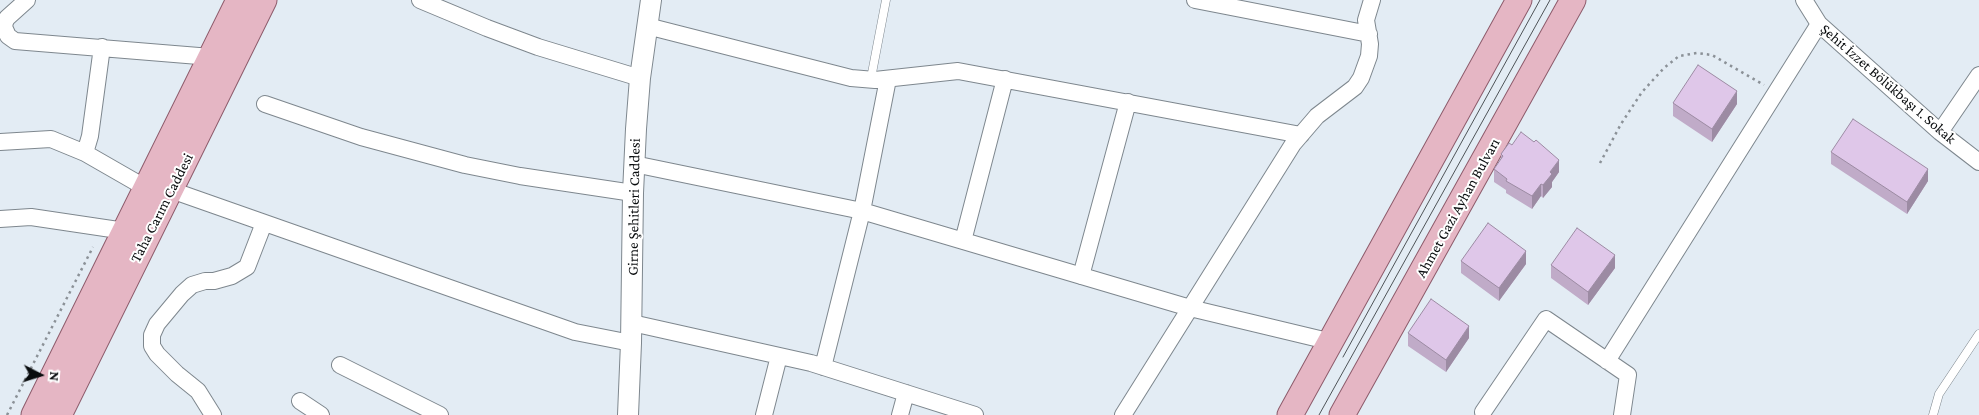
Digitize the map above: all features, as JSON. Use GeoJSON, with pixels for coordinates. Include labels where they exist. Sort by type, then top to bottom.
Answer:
{"type":"FeatureCollection","features":[{"type":"Feature","properties":{"kind":"main road","name":"Taha Carım Caddesi"},"geometry":{"type":"LineString","coordinates":[[59,415],[158,189],[211,57],[239,0]]}},
{"type":"Feature","properties":{"kind":"main road","name":"Taha Carım Caddesi"},"geometry":{"type":"LineString","coordinates":[[34,415],[114,229],[158,189],[264,0]]}},
{"type":"Feature","properties":{"kind":"main road"},"geometry":{"type":"LineString","coordinates":[[1290,415],[1332,342],[1519,0]]}},
{"type":"Feature","properties":{"kind":"main road","name":"Ahmet Gazi Ayhan Bulvarı"},"geometry":{"type":"LineString","coordinates":[[1342,415],[1573,0]]}},
{"type":"Feature","properties":{"kind":"street"},"geometry":{"type":"LineString","coordinates":[[27,0],[5,22],[6,32],[15,41],[211,57]]}},
{"type":"Feature","properties":{"kind":"street"},"geometry":{"type":"LineString","coordinates":[[420,0],[538,47],[640,78]]}},
{"type":"Feature","properties":{"kind":"street","name":"Girne Şehitleri Caddesi"},"geometry":{"type":"LineString","coordinates":[[628,415],[632,343],[634,164],[640,78],[651,0]]}},
{"type":"Feature","properties":{"kind":"street"},"geometry":{"type":"LineString","coordinates":[[1195,0],[1369,34]]}},
{"type":"Feature","properties":{"kind":"street"},"geometry":{"type":"LineString","coordinates":[[1123,415],[1283,159],[1301,135],[1329,106],[1355,87],[1366,68],[1370,50],[1366,20],[1372,0]]}},
{"type":"Feature","properties":{"kind":"street","name":"Şehit İzzet Bölükbaşı 1. Sokak"},"geometry":{"type":"LineString","coordinates":[[1804,0],[1819,24],[1940,132],[1979,162]]}},
{"type":"Feature","properties":{"kind":"street"},"geometry":{"type":"LineString","coordinates":[[1606,361],[1819,24]]}},
{"type":"Feature","properties":{"kind":"street"},"geometry":{"type":"LineString","coordinates":[[647,26],[851,78],[881,79],[958,70],[1301,135]]}},
{"type":"Feature","properties":{"kind":"street"},"geometry":{"type":"LineString","coordinates":[[85,153],[90,136],[102,47]]}},
{"type":"Feature","properties":{"kind":"street"},"geometry":{"type":"LineString","coordinates":[[1940,132],[1979,75]]}},
{"type":"Feature","properties":{"kind":"street"},"geometry":{"type":"LineString","coordinates":[[822,367],[862,211],[881,79]]}},
{"type":"Feature","properties":{"kind":"street"},"geometry":{"type":"LineString","coordinates":[[963,241],[1005,79]]}},
{"type":"Feature","properties":{"kind":"street"},"geometry":{"type":"LineString","coordinates":[[1082,276],[1128,102]]}},
{"type":"Feature","properties":{"kind":"street"},"geometry":{"type":"LineString","coordinates":[[265,104],[360,137],[465,165],[530,178],[633,192]]}},
{"type":"Feature","properties":{"kind":"street"},"geometry":{"type":"LineString","coordinates":[[0,142],[51,139],[85,153],[158,189],[264,223],[574,332],[632,343]]}},
{"type":"Feature","properties":{"kind":"street"},"geometry":{"type":"LineString","coordinates":[[634,164],[862,211],[1190,308],[1332,342]]}},
{"type":"Feature","properties":{"kind":"street"},"geometry":{"type":"LineString","coordinates":[[0,219],[31,217],[114,229]]}},
{"type":"Feature","properties":{"kind":"street"},"geometry":{"type":"LineString","coordinates":[[213,415],[198,391],[157,354],[152,346],[152,334],[157,324],[186,290],[198,283],[232,276],[247,267],[264,223]]}},
{"type":"Feature","properties":{"kind":"street"},"geometry":{"type":"LineString","coordinates":[[1483,412],[1546,319],[1628,375],[1622,415]]}},
{"type":"Feature","properties":{"kind":"street"},"geometry":{"type":"LineString","coordinates":[[632,323],[822,367],[975,415]]}},
{"type":"Feature","properties":{"kind":"street"},"geometry":{"type":"LineString","coordinates":[[764,415],[778,356]]}},
{"type":"Feature","properties":{"kind":"street"},"geometry":{"type":"LineString","coordinates":[[340,366],[440,415]]}},
{"type":"Feature","properties":{"kind":"street"},"geometry":{"type":"LineString","coordinates":[[900,415],[906,393]]}},
{"type":"Feature","properties":{"kind":"street"},"geometry":{"type":"LineString","coordinates":[[300,401],[321,415]]}},
{"type":"Feature","properties":{"kind":"lane"},"geometry":{"type":"LineString","coordinates":[[881,79],[872,73],[886,0]]}},
{"type":"Feature","properties":{"kind":"lane"},"geometry":{"type":"LineString","coordinates":[[1933,415],[1938,394],[1979,334]]}},
{"type":"Feature","properties":{"kind":"path"},"geometry":{"type":"LineString","coordinates":[[1600,163],[1621,124],[1642,92],[1664,68],[1679,56],[1697,53],[1712,55],[1776,92]]}},
{"type":"Feature","properties":{"kind":"path"},"geometry":{"type":"LineString","coordinates":[[7,415],[114,229]]}},
{"type":"Feature","properties":{"kind":"building"},"geometry":{"type":"Polygon","coordinates":[[[1698,65],[1737,91],[1712,129],[1673,103],[1698,65]]]}},
{"type":"Feature","properties":{"kind":"building"},"geometry":{"type":"Polygon","coordinates":[[[1853,119],[1928,169],[1907,202],[1831,152],[1853,119]]]}},
{"type":"Feature","properties":{"kind":"building"},"geometry":{"type":"Polygon","coordinates":[[[1521,132],[1534,142],[1536,140],[1559,160],[1550,172],[1552,174],[1532,196],[1506,181],[1507,179],[1494,169],[1509,143],[1512,145],[1521,132]]]}},
{"type":"Feature","properties":{"kind":"building"},"geometry":{"type":"Polygon","coordinates":[[[1488,223],[1526,251],[1499,288],[1461,261],[1488,223]]]}},
{"type":"Feature","properties":{"kind":"building"},"geometry":{"type":"Polygon","coordinates":[[[1577,228],[1615,255],[1588,292],[1551,265],[1577,228]]]}},
{"type":"Feature","properties":{"kind":"building"},"geometry":{"type":"Polygon","coordinates":[[[1431,299],[1469,326],[1446,360],[1408,333],[1431,299]]]}},
{"type":"Feature","properties":{"kind":"tram line"},"geometry":{"type":"LineString","coordinates":[[1343,357],[1540,0]]}},
{"type":"Feature","properties":{"kind":"tram line"},"geometry":{"type":"LineString","coordinates":[[1319,415],[1550,0]]}}]}
